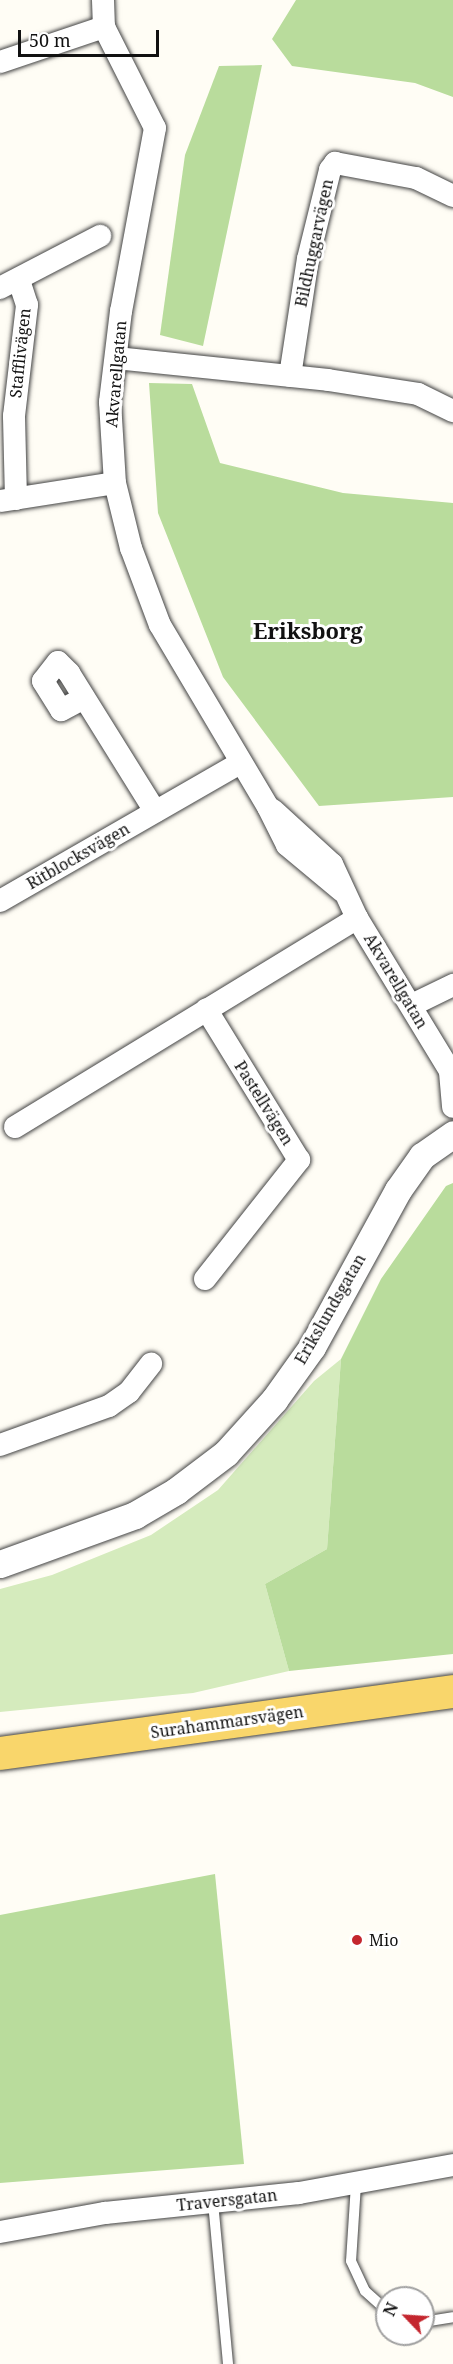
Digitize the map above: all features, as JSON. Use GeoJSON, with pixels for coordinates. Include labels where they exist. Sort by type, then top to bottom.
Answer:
{"type":"FeatureCollection","features":[{"type":"Feature","properties":{"kind":"main road","name":"Surahammarsvägen"},"geometry":{"type":"LineString","coordinates":[[0,1753],[453,1691]]}},
{"type":"Feature","properties":{"kind":"street"},"geometry":{"type":"LineString","coordinates":[[0,62],[22,52],[104,27],[103,0]]}},
{"type":"Feature","properties":{"kind":"street","name":"Akvarellgatan"},"geometry":{"type":"LineString","coordinates":[[104,27],[155,128],[110,402],[115,483],[131,548],[160,625],[268,807],[287,845],[342,891],[412,1005],[451,1074],[453,1107]]}},
{"type":"Feature","properties":{"kind":"street","name":"Bildhuggarvägen"},"geometry":{"type":"LineString","coordinates":[[290,376],[308,259],[330,170],[335,164],[416,178],[453,196]]}},
{"type":"Feature","properties":{"kind":"street","name":"Stafflivägen"},"geometry":{"type":"LineString","coordinates":[[100,236],[10,284],[27,305],[14,416],[8,500],[115,483]]}},
{"type":"Feature","properties":{"kind":"street"},"geometry":{"type":"LineString","coordinates":[[116,358],[290,376],[418,394],[453,411]]}},
{"type":"Feature","properties":{"kind":"street"},"geometry":{"type":"LineString","coordinates":[[84,698],[155,811]]}},
{"type":"Feature","properties":{"kind":"street","name":"Ritblocksvägen"},"geometry":{"type":"LineString","coordinates":[[0,901],[240,763]]}},
{"type":"Feature","properties":{"kind":"street"},"geometry":{"type":"LineString","coordinates":[[15,1127],[357,918]]}},
{"type":"Feature","properties":{"kind":"street"},"geometry":{"type":"LineString","coordinates":[[412,1005],[453,985]]}},
{"type":"Feature","properties":{"kind":"street","name":"Pastellvägen"},"geometry":{"type":"LineString","coordinates":[[205,1278],[299,1160],[206,1009]]}},
{"type":"Feature","properties":{"kind":"street","name":"Erikslundsgatan"},"geometry":{"type":"LineString","coordinates":[[0,1564],[135,1515],[176,1491],[226,1453],[274,1400],[312,1347],[398,1190],[422,1156],[453,1134]]}},
{"type":"Feature","properties":{"kind":"street"},"geometry":{"type":"LineString","coordinates":[[0,1445],[109,1406],[129,1392],[151,1364]]}},
{"type":"Feature","properties":{"kind":"street","name":"Traversgatan"},"geometry":{"type":"LineString","coordinates":[[0,2232],[105,2213],[356,2184],[453,2165]]}},
{"type":"Feature","properties":{"kind":"lane"},"geometry":{"type":"LineString","coordinates":[[356,2184],[351,2261],[365,2291],[375,2300]]}},
{"type":"Feature","properties":{"kind":"lane"},"geometry":{"type":"LineString","coordinates":[[213,2202],[228,2364]]}},
{"type":"Feature","properties":{"kind":"lane"},"geometry":{"type":"LineString","coordinates":[[435,2320],[453,2317]]}},
{"type":"Feature","properties":{"kind":"green space"},"geometry":{"type":"Polygon","coordinates":[[[296,0],[453,0],[453,97],[415,83],[292,66],[272,39],[296,0]]]}},
{"type":"Feature","properties":{"kind":"green space"},"geometry":{"type":"Polygon","coordinates":[[[262,65],[203,346],[160,335],[185,155],[219,66],[262,65]]]}},
{"type":"Feature","properties":{"kind":"green space"},"geometry":{"type":"Polygon","coordinates":[[[149,383],[192,384],[220,463],[343,493],[453,503],[453,797],[319,806],[223,677],[158,513],[149,383]]]}},
{"type":"Feature","properties":{"kind":"green space"},"geometry":{"type":"Polygon","coordinates":[[[453,1183],[453,1654],[289,1671],[265,1584],[327,1549],[341,1359],[381,1279],[446,1186],[453,1183]]]}},
{"type":"Feature","properties":{"kind":"green space"},"geometry":{"type":"Polygon","coordinates":[[[341,1359],[327,1549],[265,1584],[289,1671],[193,1693],[0,1712],[0,1589],[52,1575],[151,1535],[218,1490],[314,1381],[341,1359]]]}},
{"type":"Feature","properties":{"kind":"green space"},"geometry":{"type":"Polygon","coordinates":[[[215,1874],[244,2164],[0,2183],[0,1915],[215,1874]]]}},
{"type":"Feature","properties":{"kind":"place","name":"Mio"},"geometry":{"type":"Point","coordinates":[357,1940]}},
{"type":"Feature","properties":{"kind":"district","name":"Eriksborg"},"geometry":{"type":"Point","coordinates":[308,631]}}]}
